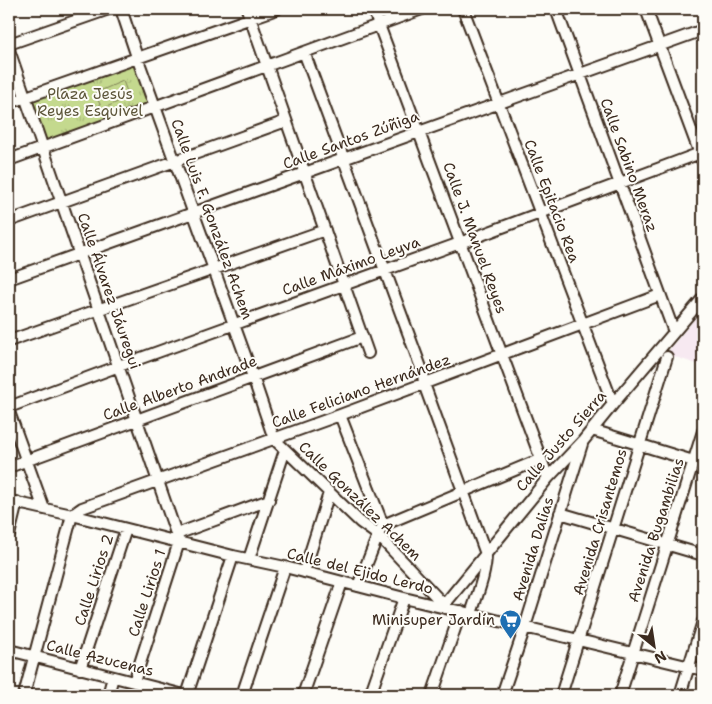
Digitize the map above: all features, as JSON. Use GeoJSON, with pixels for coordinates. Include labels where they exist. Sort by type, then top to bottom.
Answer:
{"type":"FeatureCollection","features":[{"type":"Feature","properties":{"kind":"street"},"geometry":{"type":"LineString","coordinates":[[9,44],[109,9]]}},
{"type":"Feature","properties":{"kind":"street","name":"Calle Luis F. González Achem"},"geometry":{"type":"LineString","coordinates":[[121,9],[274,439]]}},
{"type":"Feature","properties":{"kind":"street"},"geometry":{"type":"LineString","coordinates":[[9,103],[137,57],[248,13],[277,9]]}},
{"type":"Feature","properties":{"kind":"street","name":"Calle J. Manuel Reyes"},"geometry":{"type":"LineString","coordinates":[[373,9],[548,478]]}},
{"type":"Feature","properties":{"kind":"street"},"geometry":{"type":"LineString","coordinates":[[9,160],[422,9]]}},
{"type":"Feature","properties":{"kind":"street","name":"Calle Epitacio Rea"},"geometry":{"type":"LineString","coordinates":[[463,9],[613,404]]}},
{"type":"Feature","properties":{"kind":"street","name":"Calle Sabino Meraz"},"geometry":{"type":"LineString","coordinates":[[556,9],[674,332]]}},
{"type":"Feature","properties":{"kind":"street"},"geometry":{"type":"LineString","coordinates":[[646,9],[702,156]]}},
{"type":"Feature","properties":{"kind":"street"},"geometry":{"type":"LineString","coordinates":[[248,13],[368,353]]}},
{"type":"Feature","properties":{"kind":"street","name":"Calle Santos Zúñiga"},"geometry":{"type":"LineString","coordinates":[[9,279],[703,30]]}},
{"type":"Feature","properties":{"kind":"street","name":"Calle Álvarez Jáuregui"},"geometry":{"type":"LineString","coordinates":[[9,50],[178,538]]}},
{"type":"Feature","properties":{"kind":"street"},"geometry":{"type":"LineString","coordinates":[[304,52],[423,373],[424,384],[486,554],[484,572],[432,695]]}},
{"type":"Feature","properties":{"kind":"street"},"geometry":{"type":"LineString","coordinates":[[9,221],[286,121]]}},
{"type":"Feature","properties":{"kind":"street","name":"Calle Máximo Leyva"},"geometry":{"type":"LineString","coordinates":[[9,407],[460,243],[619,183],[702,156]]}},
{"type":"Feature","properties":{"kind":"street"},"geometry":{"type":"LineString","coordinates":[[9,341],[324,230]]}},
{"type":"Feature","properties":{"kind":"street","name":"Calle Feliciano Hernández"},"geometry":{"type":"LineString","coordinates":[[72,515],[82,508],[340,416],[660,295]]}},
{"type":"Feature","properties":{"kind":"street","name":"Calle Justo Sierra"},"geometry":{"type":"LineString","coordinates":[[444,606],[548,478],[583,441],[703,298]]}},
{"type":"Feature","properties":{"kind":"street","name":"Calle Alberto Andrade"},"geometry":{"type":"LineString","coordinates":[[9,467],[362,337]]}},
{"type":"Feature","properties":{"kind":"street","name":"Avenida Crisantemos"},"geometry":{"type":"LineString","coordinates":[[561,695],[667,357]]}},
{"type":"Feature","properties":{"kind":"street"},"geometry":{"type":"LineString","coordinates":[[9,412],[44,509]]}},
{"type":"Feature","properties":{"kind":"street"},"geometry":{"type":"LineString","coordinates":[[340,416],[383,524]]}},
{"type":"Feature","properties":{"kind":"street"},"geometry":{"type":"LineString","coordinates":[[592,430],[699,463]]}},
{"type":"Feature","properties":{"kind":"street","name":"Avenida Bugambilias"},"geometry":{"type":"LineString","coordinates":[[620,695],[668,544],[699,463],[703,432]]}},
{"type":"Feature","properties":{"kind":"street","name":"Calle González Achem"},"geometry":{"type":"LineString","coordinates":[[274,439],[360,522],[378,535],[444,606]]}},
{"type":"Feature","properties":{"kind":"street","name":"Avenida Dalias"},"geometry":{"type":"LineString","coordinates":[[502,695],[583,441]]}},
{"type":"Feature","properties":{"kind":"street"},"geometry":{"type":"LineString","coordinates":[[249,559],[285,450]]}},
{"type":"Feature","properties":{"kind":"street"},"geometry":{"type":"LineString","coordinates":[[358,586],[383,524],[541,459]]}},
{"type":"Feature","properties":{"kind":"street"},"geometry":{"type":"LineString","coordinates":[[304,572],[329,492]]}},
{"type":"Feature","properties":{"kind":"street"},"geometry":{"type":"LineString","coordinates":[[178,538],[269,500]]}},
{"type":"Feature","properties":{"kind":"street"},"geometry":{"type":"LineString","coordinates":[[9,534],[13,502]]}},
{"type":"Feature","properties":{"kind":"street","name":"Calle del Ejido Lerdo"},"geometry":{"type":"LineString","coordinates":[[13,502],[126,529],[178,538],[234,556],[703,670]]}},
{"type":"Feature","properties":{"kind":"street"},"geometry":{"type":"LineString","coordinates":[[560,512],[703,555]]}},
{"type":"Feature","properties":{"kind":"street"},"geometry":{"type":"LineString","coordinates":[[24,695],[72,515]]}},
{"type":"Feature","properties":{"kind":"street","name":"Calle Lirios 2"},"geometry":{"type":"LineString","coordinates":[[80,668],[126,529]]}},
{"type":"Feature","properties":{"kind":"street","name":"Calle Lirios 1"},"geometry":{"type":"LineString","coordinates":[[134,682],[178,538]]}},
{"type":"Feature","properties":{"kind":"street"},"geometry":{"type":"LineString","coordinates":[[185,695],[234,556]]}},
{"type":"Feature","properties":{"kind":"street"},"geometry":{"type":"LineString","coordinates":[[242,695],[284,567]]}},
{"type":"Feature","properties":{"kind":"street"},"geometry":{"type":"LineString","coordinates":[[303,695],[342,582]]}},
{"type":"Feature","properties":{"kind":"street"},"geometry":{"type":"LineString","coordinates":[[370,695],[404,598]]}},
{"type":"Feature","properties":{"kind":"street"},"geometry":{"type":"LineString","coordinates":[[680,695],[703,622]]}},
{"type":"Feature","properties":{"kind":"street","name":"Calle Azucenas"},"geometry":{"type":"LineString","coordinates":[[9,650],[185,695]]}},
{"type":"Feature","properties":{"kind":"street"},"geometry":{"type":"LineString","coordinates":[[108,695],[113,677]]}},
{"type":"Feature","properties":{"kind":"shaded area"},"geometry":{"type":"Polygon","coordinates":[[[703,309],[703,366],[666,354],[703,309]]]}},
{"type":"Feature","properties":{"kind":"green space","name":"Plaza Jesús Reyes Esquivel"},"geometry":{"type":"Polygon","coordinates":[[[138,57],[156,109],[41,149],[24,97],[138,57]]]}},
{"type":"Feature","properties":{"kind":"green space"},"geometry":{"type":"Polygon","coordinates":[[[123,81],[129,97],[102,109],[95,93],[123,81]]]}},
{"type":"Feature","properties":{"kind":"place","name":"Minisuper Jardín"},"geometry":{"type":"Point","coordinates":[511,639]}}]}
